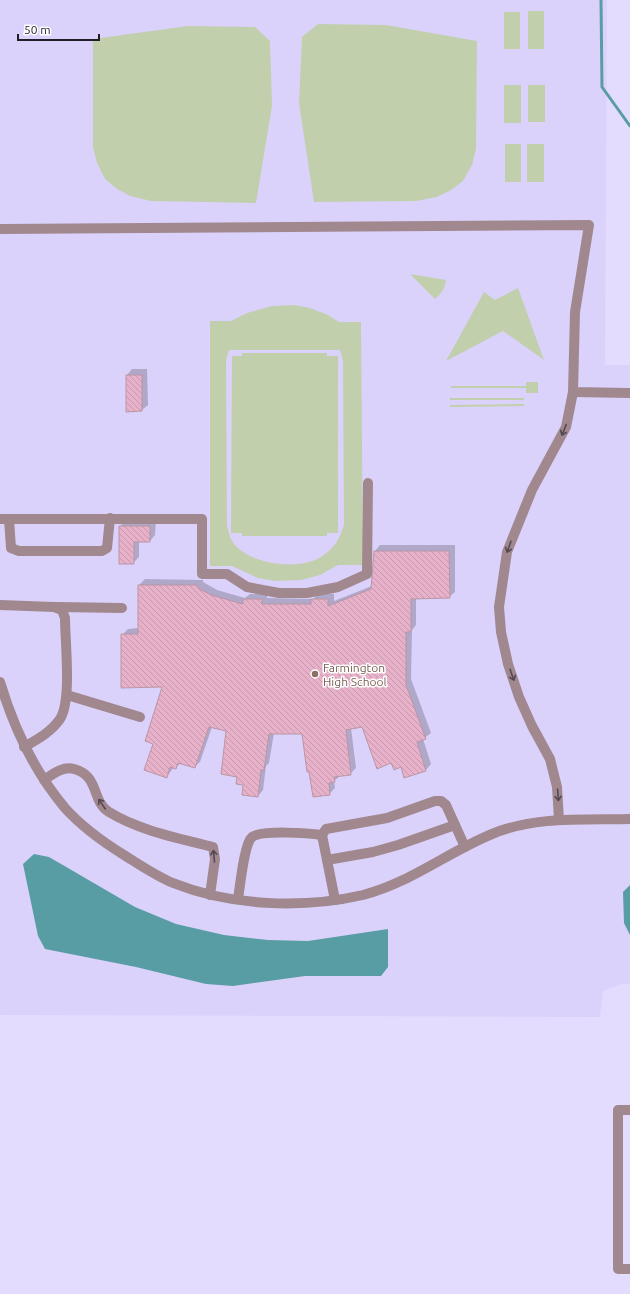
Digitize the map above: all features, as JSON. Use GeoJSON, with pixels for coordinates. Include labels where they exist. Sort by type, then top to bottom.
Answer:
{"type":"FeatureCollection","features":[{"type":"Feature","properties":{"kind":"street"},"geometry":{"type":"LineString","coordinates":[[0,229],[588,225],[575,312],[573,392],[566,427],[532,490],[507,552],[499,607],[501,632],[508,664],[519,697],[532,726],[550,758],[557,787],[559,820]]}},
{"type":"Feature","properties":{"kind":"street"},"geometry":{"type":"LineString","coordinates":[[573,392],[630,393]]}},
{"type":"Feature","properties":{"kind":"street"},"geometry":{"type":"LineString","coordinates":[[110,518],[108,548],[102,551],[19,551],[11,548],[4,519],[110,518],[202,519],[202,574],[227,574],[247,587],[272,592],[307,593],[338,587],[367,574],[368,483]]}},
{"type":"Feature","properties":{"kind":"street"},"geometry":{"type":"LineString","coordinates":[[0,606],[122,608]]}},
{"type":"Feature","properties":{"kind":"street"},"geometry":{"type":"LineString","coordinates":[[24,747],[50,731],[61,718],[67,702],[65,618],[62,610],[54,607]]}},
{"type":"Feature","properties":{"kind":"street"},"geometry":{"type":"LineString","coordinates":[[0,682],[14,724],[24,747],[44,780],[66,809],[89,832],[145,869],[173,883],[210,895],[277,903],[335,900],[365,894],[400,881],[494,833],[517,826],[559,820],[630,819]]}},
{"type":"Feature","properties":{"kind":"street"},"geometry":{"type":"LineString","coordinates":[[67,695],[140,717]]}},
{"type":"Feature","properties":{"kind":"street"},"geometry":{"type":"LineString","coordinates":[[44,780],[61,769],[73,769],[86,774],[92,782],[102,806],[109,812],[150,830],[213,848],[216,859],[210,895]]}},
{"type":"Feature","properties":{"kind":"street"},"geometry":{"type":"LineString","coordinates":[[335,900],[322,834],[326,829],[387,818],[435,801],[441,801],[446,805],[465,847]]}},
{"type":"Feature","properties":{"kind":"street"},"geometry":{"type":"LineString","coordinates":[[327,860],[398,846],[455,824]]}},
{"type":"Feature","properties":{"kind":"street"},"geometry":{"type":"LineString","coordinates":[[238,899],[247,848],[251,838],[259,834],[322,834]]}},
{"type":"Feature","properties":{"kind":"street"},"geometry":{"type":"LineString","coordinates":[[630,1110],[618,1110],[618,1269],[630,1269]]}},
{"type":"Feature","properties":{"kind":"shaded area","name":"Farmington High School"},"geometry":{"type":"Polygon","coordinates":[[[0,0],[607,0],[605,365],[630,365],[630,984],[621,984],[603,991],[600,1017],[0,1015],[0,0]]]}},
{"type":"Feature","properties":{"kind":"shaded area"},"geometry":{"type":"Polygon","coordinates":[[[528,11],[544,11],[544,49],[528,49],[528,11]]]}},
{"type":"Feature","properties":{"kind":"shaded area"},"geometry":{"type":"Polygon","coordinates":[[[504,12],[520,12],[520,49],[504,49],[504,12]]]}},
{"type":"Feature","properties":{"kind":"shaded area"},"geometry":{"type":"Polygon","coordinates":[[[318,24],[386,25],[477,41],[476,149],[472,165],[463,181],[451,190],[437,197],[416,201],[314,202],[299,103],[302,37],[318,24]]]}},
{"type":"Feature","properties":{"kind":"shaded area"},"geometry":{"type":"Polygon","coordinates":[[[188,26],[255,27],[270,41],[272,106],[256,203],[151,201],[130,196],[117,189],[105,179],[97,163],[93,147],[93,39],[188,26]]]}},
{"type":"Feature","properties":{"kind":"shaded area"},"geometry":{"type":"Polygon","coordinates":[[[504,85],[521,85],[521,123],[504,123],[504,85]]]}},
{"type":"Feature","properties":{"kind":"shaded area"},"geometry":{"type":"Polygon","coordinates":[[[528,85],[545,85],[545,122],[528,122],[528,85]]]}},
{"type":"Feature","properties":{"kind":"shaded area"},"geometry":{"type":"Polygon","coordinates":[[[505,144],[521,144],[521,182],[505,182],[505,144]]]}},
{"type":"Feature","properties":{"kind":"shaded area"},"geometry":{"type":"Polygon","coordinates":[[[527,144],[544,144],[544,182],[527,182],[527,144]]]}},
{"type":"Feature","properties":{"kind":"shaded area"},"geometry":{"type":"Polygon","coordinates":[[[410,274],[446,280],[445,286],[435,299],[410,274]]]}},
{"type":"Feature","properties":{"kind":"shaded area"},"geometry":{"type":"Polygon","coordinates":[[[518,288],[544,360],[503,331],[446,361],[484,292],[495,300],[518,288]]]}},
{"type":"Feature","properties":{"kind":"shaded area"},"geometry":{"type":"Polygon","coordinates":[[[295,305],[310,308],[328,315],[339,322],[361,322],[363,565],[338,565],[320,575],[301,580],[275,581],[258,578],[232,566],[210,566],[210,321],[231,321],[247,313],[272,306],[295,305]],[[229,350],[226,360],[227,525],[231,538],[236,547],[257,559],[279,564],[312,561],[321,557],[330,550],[336,543],[344,525],[343,361],[340,350],[229,350]]]}},
{"type":"Feature","properties":{"kind":"shaded area"},"geometry":{"type":"Polygon","coordinates":[[[242,353],[327,353],[327,356],[338,356],[338,533],[327,533],[327,536],[242,536],[242,533],[231,533],[232,356],[242,356],[242,353]]]}},
{"type":"Feature","properties":{"kind":"shaded area"},"geometry":{"type":"Polygon","coordinates":[[[526,382],[538,382],[538,393],[526,393],[526,388],[451,388],[451,386],[526,386],[526,382]]]}},
{"type":"Feature","properties":{"kind":"shaded area"},"geometry":{"type":"Polygon","coordinates":[[[450,398],[524,398],[524,400],[450,400],[450,398]]]}},
{"type":"Feature","properties":{"kind":"shaded area"},"geometry":{"type":"Polygon","coordinates":[[[524,404],[524,406],[450,407],[450,405],[524,404]]]}},
{"type":"Feature","properties":{"kind":"shaded area"},"geometry":{"type":"Polygon","coordinates":[[[34,854],[49,857],[135,907],[176,924],[224,935],[268,940],[308,941],[388,929],[388,967],[381,976],[305,976],[233,986],[206,984],[136,967],[45,949],[38,936],[23,864],[34,854]]]}},
{"type":"Feature","properties":{"kind":"shaded area"},"geometry":{"type":"Polygon","coordinates":[[[630,885],[630,935],[624,923],[623,892],[630,885]]]}},
{"type":"Feature","properties":{"kind":"building"},"geometry":{"type":"Polygon","coordinates":[[[126,375],[142,375],[142,411],[126,412],[126,375]]]}},
{"type":"Feature","properties":{"kind":"building"},"geometry":{"type":"Polygon","coordinates":[[[119,526],[150,526],[150,542],[134,542],[134,564],[119,564],[119,526]]]}},
{"type":"Feature","properties":{"kind":"building","name":"Farmington High School"},"geometry":{"type":"Polygon","coordinates":[[[374,551],[449,551],[450,598],[411,599],[411,632],[406,632],[406,685],[426,739],[417,742],[426,771],[404,778],[401,767],[394,770],[391,763],[377,769],[362,727],[346,730],[351,775],[334,777],[335,782],[329,783],[330,795],[313,797],[309,772],[307,772],[302,734],[269,734],[264,770],[261,770],[258,797],[242,795],[243,785],[236,784],[237,777],[221,774],[226,731],[209,727],[195,768],[178,763],[176,769],[170,767],[167,778],[144,770],[153,744],[145,741],[162,687],[121,688],[121,634],[138,634],[138,585],[198,585],[198,588],[211,595],[243,604],[243,599],[262,599],[262,604],[311,604],[311,599],[328,599],[328,606],[371,589],[374,551]]]}},
{"type":"Feature","properties":{"kind":"waterway"},"geometry":{"type":"LineString","coordinates":[[601,0],[602,87],[630,126]]}},
{"type":"Feature","properties":{"kind":"place","name":"Farmington High School"},"geometry":{"type":"Point","coordinates":[315,674]}}]}
